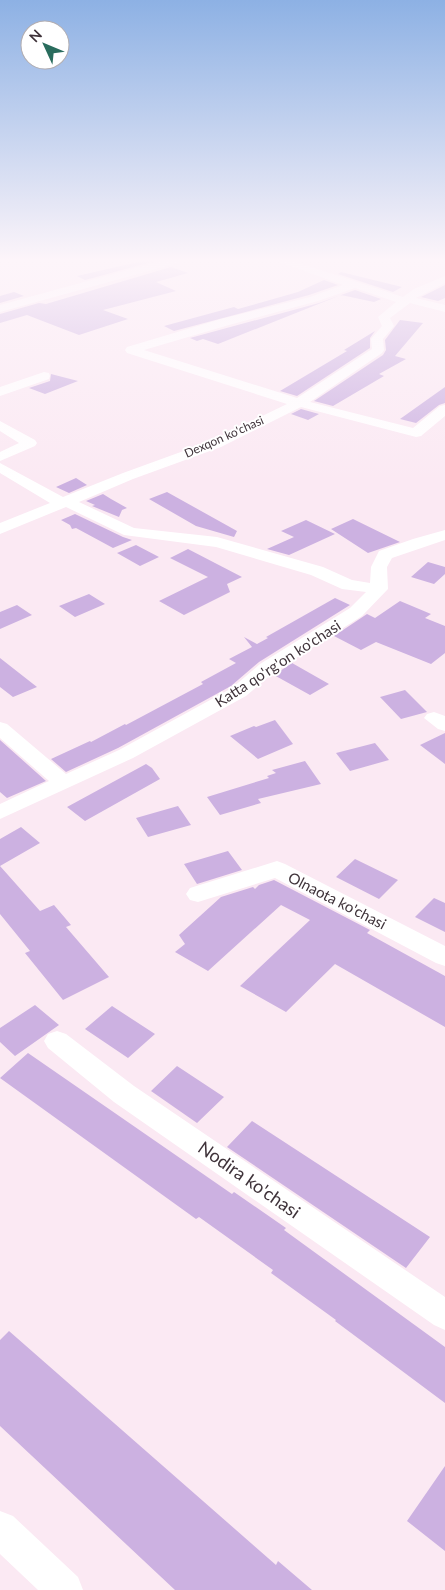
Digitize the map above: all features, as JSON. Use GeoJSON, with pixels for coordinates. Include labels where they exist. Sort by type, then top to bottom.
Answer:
{"type":"FeatureCollection","features":[{"type":"Feature","properties":{"kind":"street"},"geometry":{"type":"LineString","coordinates":[[187,333],[131,350],[298,403],[416,432],[445,409]]}},
{"type":"Feature","properties":{"kind":"street","name":"Dexqon ko'chasi"},"geometry":{"type":"LineString","coordinates":[[0,529],[128,476],[216,444],[298,403],[378,350],[377,339],[382,333]]}},
{"type":"Feature","properties":{"kind":"street"},"geometry":{"type":"LineString","coordinates":[[0,392],[44,376]]}},
{"type":"Feature","properties":{"kind":"street"},"geometry":{"type":"LineString","coordinates":[[0,425],[30,443],[0,457]]}},
{"type":"Feature","properties":{"kind":"street"},"geometry":{"type":"LineString","coordinates":[[0,467],[65,502],[130,532],[217,542],[317,571],[348,585],[379,589],[379,567],[385,555],[419,542],[445,535]]}},
{"type":"Feature","properties":{"kind":"street","name":"Katta qo'rg'on ko'chasi"},"geometry":{"type":"LineString","coordinates":[[0,812],[126,754],[239,692],[267,668],[356,612],[379,589]]}},
{"type":"Feature","properties":{"kind":"street"},"geometry":{"type":"LineString","coordinates":[[0,728],[63,782]]}},
{"type":"Feature","properties":{"kind":"street","name":"Olnaota ko'chasi"},"geometry":{"type":"LineString","coordinates":[[198,894],[276,869],[445,957]]}},
{"type":"Feature","properties":{"kind":"street","name":"Nodira ko'chasi"},"geometry":{"type":"LineString","coordinates":[[56,1041],[124,1094],[445,1315]]}},
{"type":"Feature","properties":{"kind":"street"},"geometry":{"type":"LineString","coordinates":[[0,1529],[65,1590]]}},
{"type":"Feature","properties":{"kind":"building"},"geometry":{"type":"Polygon","coordinates":[[[208,333],[245,333],[218,344],[203,339],[197,341],[190,338],[208,333]]]}},
{"type":"Feature","properties":{"kind":"building"},"geometry":{"type":"Polygon","coordinates":[[[373,333],[370,338],[370,348],[297,396],[280,391],[347,351],[344,350],[373,333]]]}},
{"type":"Feature","properties":{"kind":"building"},"geometry":{"type":"Polygon","coordinates":[[[390,333],[414,333],[395,356],[406,359],[379,374],[384,376],[333,406],[314,401],[383,355],[386,350],[385,340],[390,333]]]}},
{"type":"Feature","properties":{"kind":"building"},"geometry":{"type":"Polygon","coordinates":[[[51,374],[78,381],[45,394],[29,388],[50,381],[51,374]]]}},
{"type":"Feature","properties":{"kind":"building"},"geometry":{"type":"Polygon","coordinates":[[[445,387],[445,403],[439,405],[416,423],[400,419],[445,387]]]}},
{"type":"Feature","properties":{"kind":"building"},"geometry":{"type":"Polygon","coordinates":[[[301,409],[319,414],[308,420],[291,414],[301,409]]]}},
{"type":"Feature","properties":{"kind":"building"},"geometry":{"type":"Polygon","coordinates":[[[76,478],[87,485],[69,493],[56,487],[76,478]]]}},
{"type":"Feature","properties":{"kind":"building"},"geometry":{"type":"Polygon","coordinates":[[[167,492],[237,531],[234,537],[196,526],[149,499],[167,492]]]}},
{"type":"Feature","properties":{"kind":"building"},"geometry":{"type":"Polygon","coordinates":[[[103,494],[127,508],[122,510],[119,517],[92,506],[95,505],[86,501],[103,494]]]}},
{"type":"Feature","properties":{"kind":"building"},"geometry":{"type":"Polygon","coordinates":[[[75,514],[132,540],[113,548],[76,528],[72,529],[70,525],[61,520],[75,514]]]}},
{"type":"Feature","properties":{"kind":"building"},"geometry":{"type":"Polygon","coordinates":[[[353,519],[400,542],[368,553],[331,529],[353,519]]]}},
{"type":"Feature","properties":{"kind":"building"},"geometry":{"type":"Polygon","coordinates":[[[306,520],[335,534],[289,555],[267,549],[294,537],[281,531],[306,520]]]}},
{"type":"Feature","properties":{"kind":"building"},"geometry":{"type":"Polygon","coordinates":[[[136,545],[159,557],[140,566],[117,553],[136,545]]]}},
{"type":"Feature","properties":{"kind":"building"},"geometry":{"type":"Polygon","coordinates":[[[188,549],[242,577],[227,584],[230,592],[184,615],[159,601],[208,577],[170,558],[188,549]]]}},
{"type":"Feature","properties":{"kind":"building"},"geometry":{"type":"Polygon","coordinates":[[[428,562],[445,567],[445,574],[434,584],[411,577],[428,562]]]}},
{"type":"Feature","properties":{"kind":"building"},"geometry":{"type":"Polygon","coordinates":[[[89,594],[105,604],[75,617],[59,606],[89,594]]]}},
{"type":"Feature","properties":{"kind":"building"},"geometry":{"type":"Polygon","coordinates":[[[335,598],[350,605],[259,662],[231,686],[118,748],[66,772],[51,759],[126,725],[203,684],[201,682],[236,663],[229,659],[252,647],[244,637],[257,644],[335,598]]]}},
{"type":"Feature","properties":{"kind":"building"},"geometry":{"type":"Polygon","coordinates":[[[400,601],[431,614],[425,618],[445,626],[445,653],[431,664],[376,642],[361,650],[334,636],[367,614],[375,618],[400,601]]]}},
{"type":"Feature","properties":{"kind":"building"},"geometry":{"type":"Polygon","coordinates":[[[17,605],[32,615],[0,629],[0,612],[17,605]]]}},
{"type":"Feature","properties":{"kind":"building"},"geometry":{"type":"Polygon","coordinates":[[[0,658],[37,687],[13,697],[0,687],[0,658]]]}},
{"type":"Feature","properties":{"kind":"building"},"geometry":{"type":"Polygon","coordinates":[[[292,663],[329,684],[310,695],[274,675],[292,663]]]}},
{"type":"Feature","properties":{"kind":"building"},"geometry":{"type":"Polygon","coordinates":[[[405,690],[427,712],[401,719],[380,697],[405,690]]]}},
{"type":"Feature","properties":{"kind":"building"},"geometry":{"type":"Polygon","coordinates":[[[275,720],[293,744],[258,759],[230,736],[254,726],[256,727],[275,720]]]}},
{"type":"Feature","properties":{"kind":"building"},"geometry":{"type":"Polygon","coordinates":[[[445,733],[445,764],[420,745],[445,733]]]}},
{"type":"Feature","properties":{"kind":"building"},"geometry":{"type":"Polygon","coordinates":[[[0,740],[46,781],[7,798],[0,792],[0,740]]]}},
{"type":"Feature","properties":{"kind":"building"},"geometry":{"type":"Polygon","coordinates":[[[375,743],[389,760],[350,771],[336,753],[375,743]]]}},
{"type":"Feature","properties":{"kind":"building"},"geometry":{"type":"Polygon","coordinates":[[[305,761],[321,784],[258,799],[261,803],[220,815],[207,797],[269,778],[267,776],[276,773],[272,770],[305,761]]]}},
{"type":"Feature","properties":{"kind":"building"},"geometry":{"type":"Polygon","coordinates":[[[146,764],[152,768],[160,779],[85,821],[67,807],[146,764]]]}},
{"type":"Feature","properties":{"kind":"building"},"geometry":{"type":"Polygon","coordinates":[[[178,806],[191,825],[148,837],[136,818],[178,806]]]}},
{"type":"Feature","properties":{"kind":"building"},"geometry":{"type":"Polygon","coordinates":[[[21,827],[40,843],[0,866],[0,839],[21,827]]]}},
{"type":"Feature","properties":{"kind":"building"},"geometry":{"type":"Polygon","coordinates":[[[228,851],[242,870],[197,884],[184,864],[228,851]]]}},
{"type":"Feature","properties":{"kind":"building"},"geometry":{"type":"Polygon","coordinates":[[[355,859],[398,880],[379,899],[336,877],[355,859]]]}},
{"type":"Feature","properties":{"kind":"building"},"geometry":{"type":"Polygon","coordinates":[[[0,866],[40,911],[54,905],[71,925],[66,927],[109,977],[63,1000],[25,953],[30,951],[0,914],[0,866]]]}},
{"type":"Feature","properties":{"kind":"building"},"geometry":{"type":"Polygon","coordinates":[[[274,880],[370,930],[367,933],[445,976],[445,1027],[335,964],[286,1012],[240,986],[310,920],[281,905],[208,971],[175,952],[185,944],[179,935],[221,897],[253,887],[255,889],[259,885],[274,880]]]}},
{"type":"Feature","properties":{"kind":"building"},"geometry":{"type":"Polygon","coordinates":[[[434,898],[445,903],[445,932],[415,917],[434,898]]]}},
{"type":"Feature","properties":{"kind":"building"},"geometry":{"type":"Polygon","coordinates":[[[35,1005],[59,1025],[15,1056],[0,1042],[0,1028],[35,1005]]]}},
{"type":"Feature","properties":{"kind":"building"},"geometry":{"type":"Polygon","coordinates":[[[112,1006],[155,1034],[128,1058],[85,1029],[112,1006]]]}},
{"type":"Feature","properties":{"kind":"building"},"geometry":{"type":"Polygon","coordinates":[[[28,1053],[232,1194],[234,1192],[286,1228],[284,1230],[445,1347],[445,1403],[271,1273],[273,1270],[199,1217],[196,1219],[0,1078],[28,1053]]]}},
{"type":"Feature","properties":{"kind":"building"},"geometry":{"type":"Polygon","coordinates":[[[177,1066],[224,1097],[197,1123],[151,1091],[177,1066]]]}},
{"type":"Feature","properties":{"kind":"building"},"geometry":{"type":"Polygon","coordinates":[[[252,1121],[430,1237],[406,1268],[227,1147],[252,1121]]]}},
{"type":"Feature","properties":{"kind":"building"},"geometry":{"type":"Polygon","coordinates":[[[9,1331],[276,1565],[278,1561],[312,1590],[175,1590],[0,1426],[0,1340],[9,1331]]]}},
{"type":"Feature","properties":{"kind":"building"},"geometry":{"type":"Polygon","coordinates":[[[445,1466],[445,1551],[407,1521],[445,1466]]]}}]}
